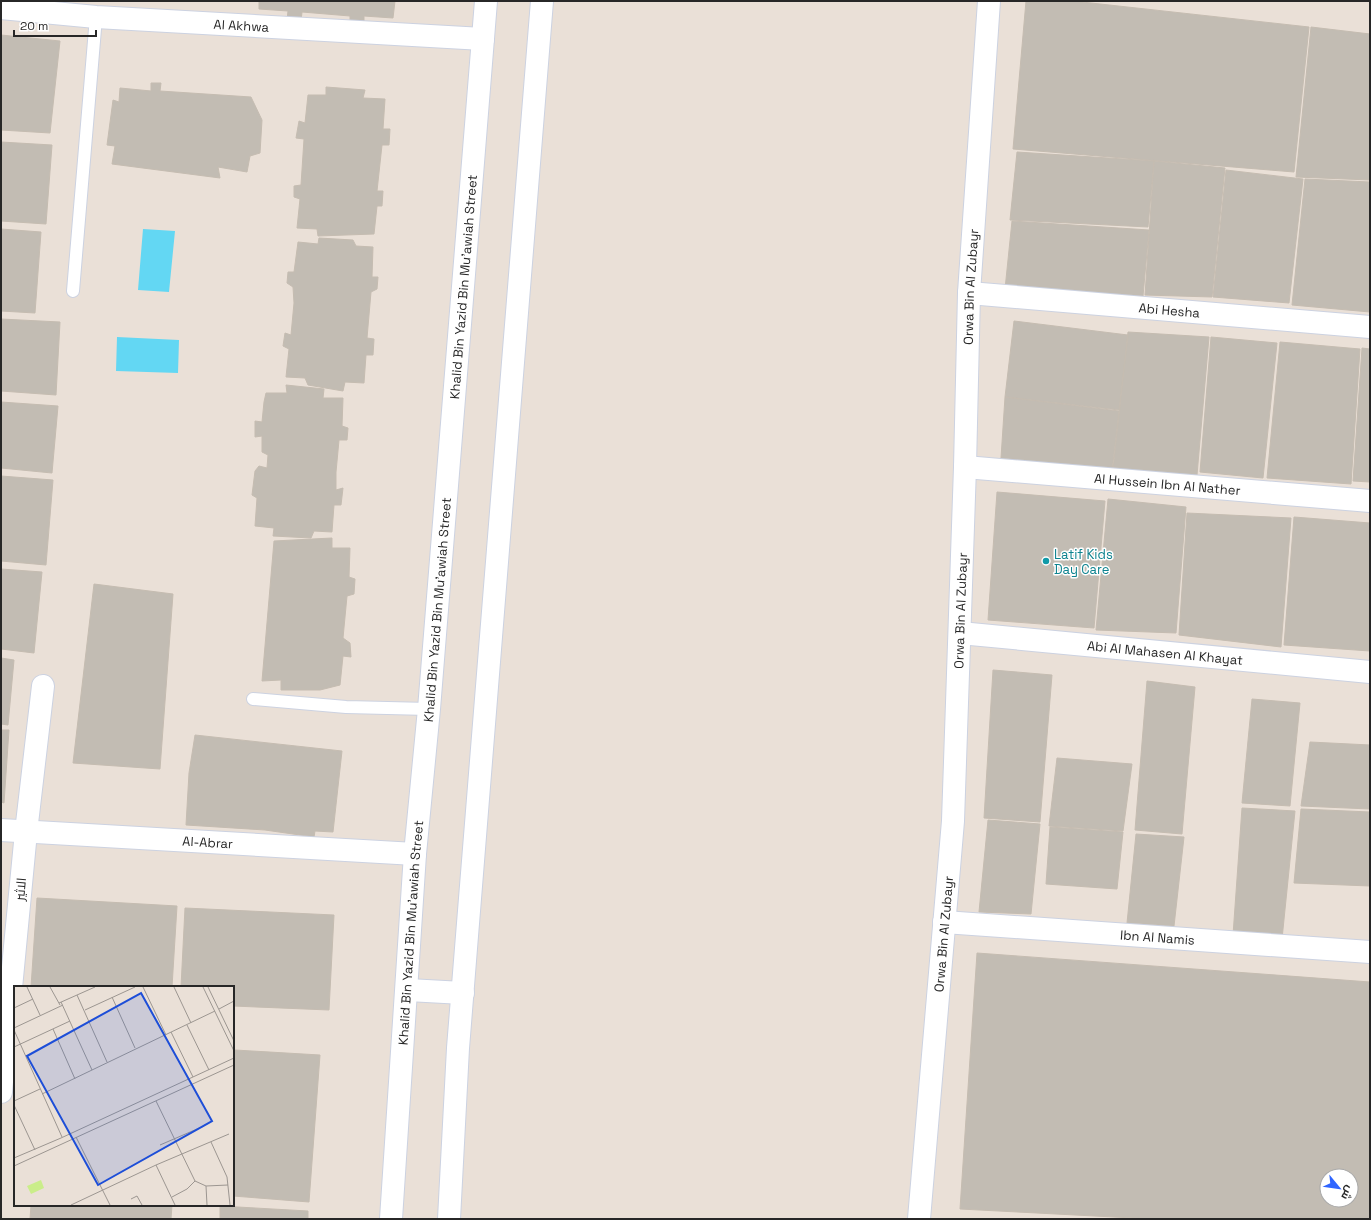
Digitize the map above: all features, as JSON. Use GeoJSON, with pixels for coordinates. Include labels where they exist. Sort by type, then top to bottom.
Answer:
{"type":"FeatureCollection","features":[{"type":"Feature","properties":{"kind":"street","name":"Khalid Bin Yazid Bin Mu'awiah Street"},"geometry":{"type":"LineString","coordinates":[[391,1219],[408,990],[410,917],[429,709],[486,1]]}},
{"type":"Feature","properties":{"kind":"street"},"geometry":{"type":"LineString","coordinates":[[449,1219],[458,1048],[542,1]]}},
{"type":"Feature","properties":{"kind":"street","name":"Orwa Bin Al Zubayr"},"geometry":{"type":"LineString","coordinates":[[919,1219],[953,821],[960,633],[969,293],[989,1]]}},
{"type":"Feature","properties":{"kind":"street","name":"Al Akhwa"},"geometry":{"type":"LineString","coordinates":[[1,8],[96,17],[483,39]]}},
{"type":"Feature","properties":{"kind":"street","name":"Abi Hesha"},"geometry":{"type":"LineString","coordinates":[[969,293],[1370,327]]}},
{"type":"Feature","properties":{"kind":"street","name":"Al Hussein Ibn Al Nather"},"geometry":{"type":"LineString","coordinates":[[965,467],[1370,502]]}},
{"type":"Feature","properties":{"kind":"street","name":"Abi Al Mahasen Al Khayat"},"geometry":{"type":"LineString","coordinates":[[960,633],[1370,672]]}},
{"type":"Feature","properties":{"kind":"street","name":"الاثير"},"geometry":{"type":"LineString","coordinates":[[1,1092],[26,832],[43,686]]}},
{"type":"Feature","properties":{"kind":"street","name":"Al-Abrar"},"geometry":{"type":"LineString","coordinates":[[1,830],[415,854]]}},
{"type":"Feature","properties":{"kind":"street","name":"Ibn Al Namis"},"geometry":{"type":"LineString","coordinates":[[944,922],[1370,952]]}},
{"type":"Feature","properties":{"kind":"street"},"geometry":{"type":"LineString","coordinates":[[408,990],[463,993]]}},
{"type":"Feature","properties":{"kind":"lane"},"geometry":{"type":"LineString","coordinates":[[73,291],[96,17]]}},
{"type":"Feature","properties":{"kind":"lane"},"geometry":{"type":"LineString","coordinates":[[253,699],[346,707],[429,709]]}},
{"type":"Feature","properties":{"kind":"water"},"geometry":{"type":"Polygon","coordinates":[[[143,229],[175,231],[169,292],[138,290],[143,229]]]}},
{"type":"Feature","properties":{"kind":"water"},"geometry":{"type":"Polygon","coordinates":[[[117,337],[179,340],[178,373],[116,371],[117,337]]]}},
{"type":"Feature","properties":{"kind":"building"},"geometry":{"type":"Polygon","coordinates":[[[259,1],[395,1],[393,18],[364,16],[364,22],[350,21],[350,16],[302,12],[301,21],[287,20],[288,11],[259,9],[259,1]]]}},
{"type":"Feature","properties":{"kind":"building"},"geometry":{"type":"Polygon","coordinates":[[[1026,1],[1073,1],[1309,27],[1294,172],[1013,149],[1026,1]]]}},
{"type":"Feature","properties":{"kind":"building"},"geometry":{"type":"Polygon","coordinates":[[[1311,27],[1370,34],[1370,180],[1296,177],[1311,27]]]}},
{"type":"Feature","properties":{"kind":"building"},"geometry":{"type":"Polygon","coordinates":[[[1,35],[60,41],[50,133],[1,130],[1,35]]]}},
{"type":"Feature","properties":{"kind":"building"},"geometry":{"type":"Polygon","coordinates":[[[151,83],[161,83],[160,91],[251,97],[262,120],[260,153],[250,156],[247,172],[218,167],[220,178],[112,164],[115,146],[107,145],[113,100],[119,102],[120,88],[151,91],[151,83]]]}},
{"type":"Feature","properties":{"kind":"building"},"geometry":{"type":"Polygon","coordinates":[[[326,87],[365,90],[363,98],[385,99],[383,129],[390,129],[389,145],[382,145],[377,191],[383,191],[382,206],[377,206],[374,234],[318,236],[317,229],[297,228],[300,199],[294,197],[294,186],[301,185],[304,139],[296,138],[299,121],[305,123],[308,95],[326,95],[326,87]]]}},
{"type":"Feature","properties":{"kind":"building"},"geometry":{"type":"Polygon","coordinates":[[[1,142],[52,145],[46,224],[1,221],[1,142]]]}},
{"type":"Feature","properties":{"kind":"building"},"geometry":{"type":"Polygon","coordinates":[[[1017,152],[1154,161],[1148,227],[1010,220],[1017,152]]]}},
{"type":"Feature","properties":{"kind":"building"},"geometry":{"type":"Polygon","coordinates":[[[1154,161],[1225,168],[1212,297],[1145,295],[1154,161]]]}},
{"type":"Feature","properties":{"kind":"building"},"geometry":{"type":"Polygon","coordinates":[[[1226,170],[1303,179],[1289,303],[1213,297],[1226,170]]]}},
{"type":"Feature","properties":{"kind":"building"},"geometry":{"type":"Polygon","coordinates":[[[1305,179],[1370,182],[1370,312],[1292,305],[1305,179]]]}},
{"type":"Feature","properties":{"kind":"building"},"geometry":{"type":"Polygon","coordinates":[[[1012,221],[1149,230],[1143,296],[1005,289],[1012,221]]]}},
{"type":"Feature","properties":{"kind":"building"},"geometry":{"type":"Polygon","coordinates":[[[1,229],[41,232],[35,313],[1,311],[1,229]]]}},
{"type":"Feature","properties":{"kind":"building"},"geometry":{"type":"Polygon","coordinates":[[[319,238],[353,240],[356,246],[373,247],[372,277],[378,277],[377,289],[371,292],[367,338],[374,339],[373,355],[366,355],[364,383],[345,382],[343,391],[308,385],[305,378],[286,377],[289,349],[283,346],[285,333],[291,335],[294,303],[293,287],[287,283],[288,272],[294,272],[298,242],[318,244],[319,238]]]}},
{"type":"Feature","properties":{"kind":"building"},"geometry":{"type":"Polygon","coordinates":[[[1,319],[60,322],[56,395],[1,391],[1,319]]]}},
{"type":"Feature","properties":{"kind":"building"},"geometry":{"type":"Polygon","coordinates":[[[1014,321],[1128,335],[1119,410],[1005,397],[1014,321]]]}},
{"type":"Feature","properties":{"kind":"building"},"geometry":{"type":"Polygon","coordinates":[[[1128,332],[1209,337],[1197,475],[1113,469],[1128,332]]]}},
{"type":"Feature","properties":{"kind":"building"},"geometry":{"type":"Polygon","coordinates":[[[1211,337],[1277,343],[1263,478],[1200,472],[1211,337]]]}},
{"type":"Feature","properties":{"kind":"building"},"geometry":{"type":"Polygon","coordinates":[[[1280,342],[1360,349],[1351,484],[1267,478],[1280,342]]]}},
{"type":"Feature","properties":{"kind":"building"},"geometry":{"type":"Polygon","coordinates":[[[1362,348],[1370,349],[1370,482],[1353,481],[1362,348]]]}},
{"type":"Feature","properties":{"kind":"building"},"geometry":{"type":"Polygon","coordinates":[[[286,385],[324,389],[323,398],[343,398],[342,426],[348,428],[347,440],[339,440],[336,490],[343,488],[341,505],[334,505],[332,532],[314,531],[311,538],[273,536],[274,528],[255,526],[257,498],[252,495],[255,471],[259,466],[267,468],[268,455],[262,452],[262,436],[255,437],[255,421],[262,422],[266,393],[287,393],[286,385]]]}},
{"type":"Feature","properties":{"kind":"building"},"geometry":{"type":"Polygon","coordinates":[[[1005,397],[1119,411],[1112,471],[1001,458],[1005,397]]]}},
{"type":"Feature","properties":{"kind":"building"},"geometry":{"type":"Polygon","coordinates":[[[1,402],[58,406],[52,473],[1,468],[1,402]]]}},
{"type":"Feature","properties":{"kind":"building"},"geometry":{"type":"Polygon","coordinates":[[[1,476],[53,480],[46,565],[1,561],[1,476]]]}},
{"type":"Feature","properties":{"kind":"building","name":"Latif Kids Day Care"},"geometry":{"type":"Polygon","coordinates":[[[997,492],[1105,501],[1094,628],[988,620],[997,492]]]}},
{"type":"Feature","properties":{"kind":"building"},"geometry":{"type":"Polygon","coordinates":[[[1108,499],[1186,507],[1176,633],[1096,630],[1108,499]]]}},
{"type":"Feature","properties":{"kind":"building"},"geometry":{"type":"Polygon","coordinates":[[[1187,513],[1291,518],[1281,647],[1179,635],[1187,513]]]}},
{"type":"Feature","properties":{"kind":"building"},"geometry":{"type":"Polygon","coordinates":[[[1294,517],[1370,523],[1370,651],[1284,645],[1294,517]]]}},
{"type":"Feature","properties":{"kind":"building"},"geometry":{"type":"Polygon","coordinates":[[[332,538],[332,548],[350,548],[349,577],[355,579],[354,594],[347,596],[343,638],[350,643],[351,657],[343,656],[340,685],[320,690],[281,690],[281,680],[262,681],[274,541],[332,538]]]}},
{"type":"Feature","properties":{"kind":"building"},"geometry":{"type":"Polygon","coordinates":[[[1,569],[42,572],[34,653],[1,649],[1,569]]]}},
{"type":"Feature","properties":{"kind":"building"},"geometry":{"type":"Polygon","coordinates":[[[94,584],[173,594],[160,769],[73,763],[94,584]]]}},
{"type":"Feature","properties":{"kind":"building"},"geometry":{"type":"Polygon","coordinates":[[[1,658],[14,660],[8,725],[1,724],[1,658]]]}},
{"type":"Feature","properties":{"kind":"building"},"geometry":{"type":"Polygon","coordinates":[[[993,670],[1052,675],[1040,822],[984,818],[993,670]]]}},
{"type":"Feature","properties":{"kind":"building"},"geometry":{"type":"Polygon","coordinates":[[[1147,681],[1195,687],[1182,834],[1135,830],[1147,681]]]}},
{"type":"Feature","properties":{"kind":"building"},"geometry":{"type":"Polygon","coordinates":[[[1252,699],[1300,703],[1290,806],[1242,803],[1252,699]]]}},
{"type":"Feature","properties":{"kind":"building"},"geometry":{"type":"Polygon","coordinates":[[[1,730],[9,730],[4,803],[1,802],[1,730]]]}},
{"type":"Feature","properties":{"kind":"building"},"geometry":{"type":"Polygon","coordinates":[[[195,735],[342,751],[333,832],[315,831],[314,837],[265,830],[186,825],[189,773],[195,735]]]}},
{"type":"Feature","properties":{"kind":"building"},"geometry":{"type":"Polygon","coordinates":[[[1310,742],[1370,745],[1370,809],[1301,806],[1310,742]]]}},
{"type":"Feature","properties":{"kind":"building"},"geometry":{"type":"Polygon","coordinates":[[[1057,758],[1132,764],[1123,831],[1049,826],[1057,758]]]}},
{"type":"Feature","properties":{"kind":"building"},"geometry":{"type":"Polygon","coordinates":[[[1242,808],[1295,811],[1282,939],[1233,935],[1242,808]]]}},
{"type":"Feature","properties":{"kind":"building"},"geometry":{"type":"Polygon","coordinates":[[[1301,809],[1370,812],[1370,886],[1294,883],[1301,809]]]}},
{"type":"Feature","properties":{"kind":"building"},"geometry":{"type":"Polygon","coordinates":[[[988,820],[1040,824],[1031,914],[979,912],[988,820]]]}},
{"type":"Feature","properties":{"kind":"building"},"geometry":{"type":"Polygon","coordinates":[[[1050,827],[1123,832],[1117,889],[1046,884],[1050,827]]]}},
{"type":"Feature","properties":{"kind":"building"},"geometry":{"type":"Polygon","coordinates":[[[1136,834],[1184,837],[1174,926],[1127,923],[1136,834]]]}},
{"type":"Feature","properties":{"kind":"building"},"geometry":{"type":"Polygon","coordinates":[[[37,898],[177,906],[172,986],[31,986],[37,898]]]}},
{"type":"Feature","properties":{"kind":"building"},"geometry":{"type":"Polygon","coordinates":[[[185,908],[334,915],[329,1010],[234,1006],[234,986],[181,986],[185,908]]]}},
{"type":"Feature","properties":{"kind":"building"},"geometry":{"type":"Polygon","coordinates":[[[977,953],[1370,982],[1370,1219],[1152,1219],[960,1209],[977,953]]]}},
{"type":"Feature","properties":{"kind":"building"},"geometry":{"type":"Polygon","coordinates":[[[235,1050],[320,1055],[309,1202],[234,1196],[235,1050]]]}},
{"type":"Feature","properties":{"kind":"building"},"geometry":{"type":"Polygon","coordinates":[[[31,1206],[172,1206],[171,1219],[30,1219],[31,1206]]]}},
{"type":"Feature","properties":{"kind":"building"},"geometry":{"type":"Polygon","coordinates":[[[220,1206],[308,1211],[308,1219],[220,1219],[220,1206]]]}},
{"type":"Feature","properties":{"kind":"place","name":"Latif Kids Day Care"},"geometry":{"type":"Point","coordinates":[1046,561]}}]}
